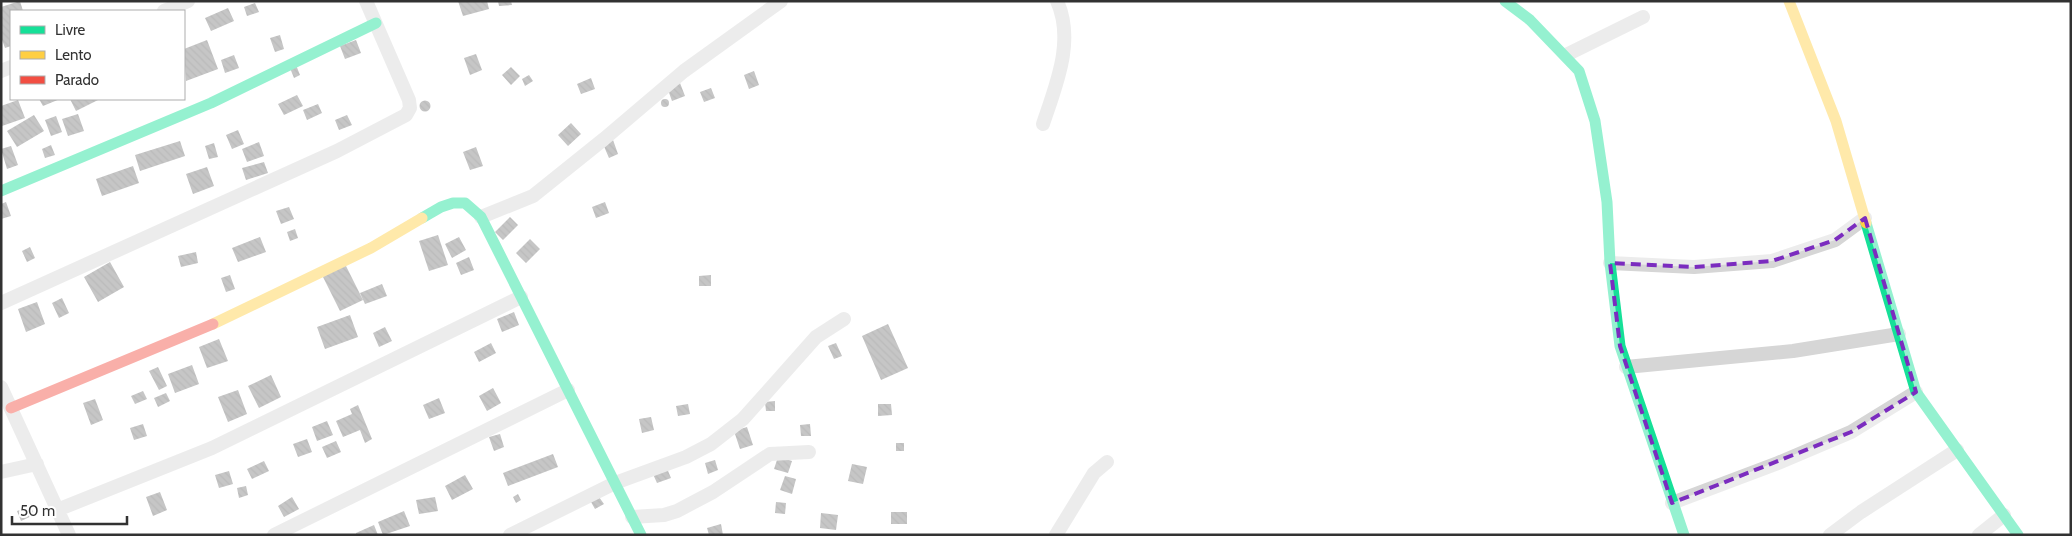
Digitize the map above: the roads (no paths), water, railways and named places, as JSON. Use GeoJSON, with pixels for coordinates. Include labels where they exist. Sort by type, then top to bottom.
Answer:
{"type":"FeatureCollection","features":[{"type":"Feature","properties":{"kind":"street"},"geometry":{"type":"LineString","coordinates":[[166,10],[188,1]]}},
{"type":"Feature","properties":{"kind":"street"},"geometry":{"type":"LineString","coordinates":[[1,303],[337,151],[406,115],[410,108],[409,100],[366,1]]}},
{"type":"Feature","properties":{"kind":"street"},"geometry":{"type":"LineString","coordinates":[[482,218],[533,196],[604,140],[684,71],[781,1]]}},
{"type":"Feature","properties":{"kind":"street"},"geometry":{"type":"LineString","coordinates":[[1043,124],[1058,81],[1066,38],[1062,13],[1057,1]]}},
{"type":"Feature","properties":{"kind":"street"},"geometry":{"type":"LineString","coordinates":[[1505,1],[1530,20],[1566,55],[1578,71],[1596,121],[1607,202],[1610,264],[1620,346],[1684,535]]}},
{"type":"Feature","properties":{"kind":"street"},"geometry":{"type":"LineString","coordinates":[[1788,1],[1836,121],[1916,392],[2018,535]]}},
{"type":"Feature","properties":{"kind":"street"},"geometry":{"type":"LineString","coordinates":[[1566,55],[1642,17]]}},
{"type":"Feature","properties":{"kind":"street"},"geometry":{"type":"LineString","coordinates":[[1,191],[211,103],[376,23]]}},
{"type":"Feature","properties":{"kind":"street"},"geometry":{"type":"LineString","coordinates":[[11,408],[212,325],[371,248],[441,207],[454,203],[465,203],[482,218],[641,535]]}},
{"type":"Feature","properties":{"kind":"street"},"geometry":{"type":"LineString","coordinates":[[1610,264],[1694,267],[1772,261],[1836,240],[1865,218]]}},
{"type":"Feature","properties":{"kind":"street"},"geometry":{"type":"LineString","coordinates":[[57,510],[212,448],[521,297]]}},
{"type":"Feature","properties":{"kind":"street"},"geometry":{"type":"LineString","coordinates":[[510,535],[615,483],[686,457],[711,444],[742,419],[816,337],[844,319]]}},
{"type":"Feature","properties":{"kind":"street"},"geometry":{"type":"LineString","coordinates":[[1626,367],[1792,351],[1899,334]]}},
{"type":"Feature","properties":{"kind":"street"},"geometry":{"type":"LineString","coordinates":[[1,387],[69,535]]}},
{"type":"Feature","properties":{"kind":"street"},"geometry":{"type":"LineString","coordinates":[[274,535],[568,390]]}},
{"type":"Feature","properties":{"kind":"street"},"geometry":{"type":"LineString","coordinates":[[1672,503],[1778,463],[1851,432],[1916,392]]}},
{"type":"Feature","properties":{"kind":"street"},"geometry":{"type":"LineString","coordinates":[[1830,535],[1861,512],[1958,450]]}},
{"type":"Feature","properties":{"kind":"street"},"geometry":{"type":"LineString","coordinates":[[632,517],[664,515],[677,511],[713,492],[770,454],[809,452]]}},
{"type":"Feature","properties":{"kind":"street"},"geometry":{"type":"LineString","coordinates":[[1056,535],[1094,472],[1107,462]]}},
{"type":"Feature","properties":{"kind":"street"},"geometry":{"type":"LineString","coordinates":[[1,472],[37,464]]}},
{"type":"Feature","properties":{"kind":"street"},"geometry":{"type":"LineString","coordinates":[[1979,535],[2004,515]]}}]}
